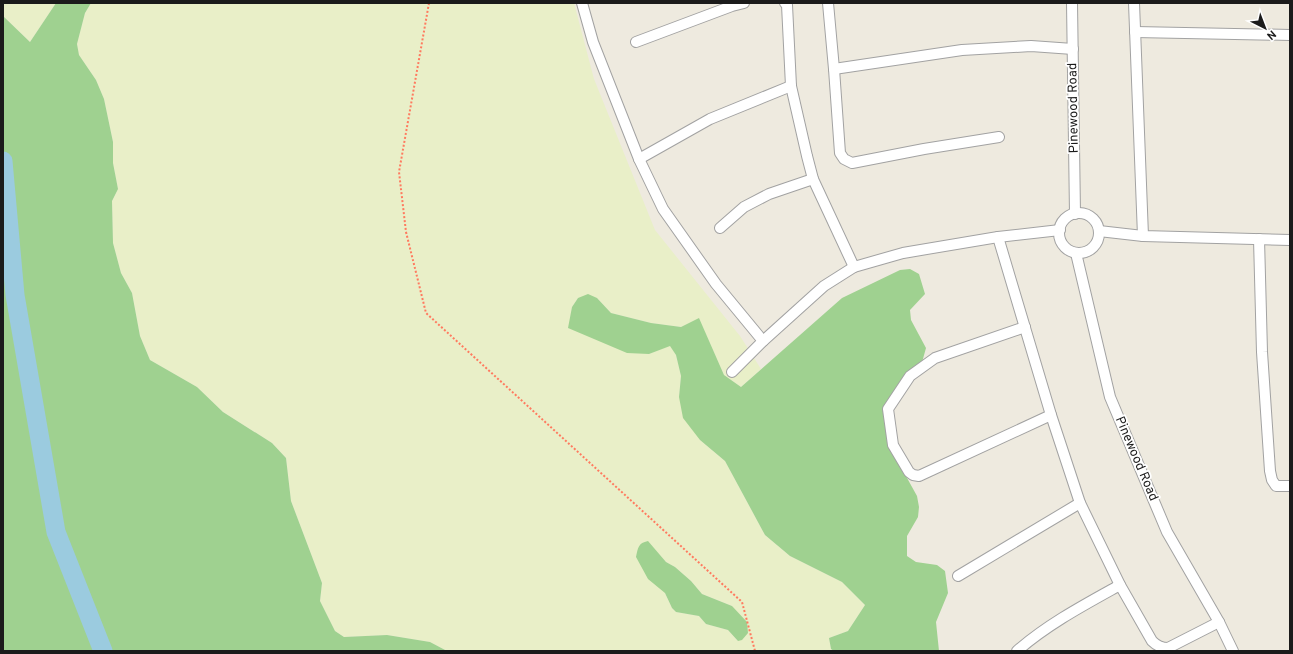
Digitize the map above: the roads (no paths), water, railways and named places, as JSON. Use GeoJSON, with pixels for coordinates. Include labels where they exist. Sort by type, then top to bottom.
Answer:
{"type":"FeatureCollection","features":[{"type":"Feature","properties":{"kind":"street"},"geometry":{"type":"LineString","coordinates":[[582,3],[593,42],[639,159],[663,209],[716,284],[763,341]]}},
{"type":"Feature","properties":{"kind":"street"},"geometry":{"type":"LineString","coordinates":[[636,42],[732,6],[744,3]]}},
{"type":"Feature","properties":{"kind":"street"},"geometry":{"type":"LineString","coordinates":[[785,3],[787,5],[792,86],[813,179],[854,267]]}},
{"type":"Feature","properties":{"kind":"street"},"geometry":{"type":"LineString","coordinates":[[828,3],[840,153],[844,159],[852,163],[924,149],[999,137]]}},
{"type":"Feature","properties":{"kind":"street","name":"Pinewood Road"},"geometry":{"type":"LineString","coordinates":[[1072,3],[1075,214]]}},
{"type":"Feature","properties":{"kind":"street"},"geometry":{"type":"LineString","coordinates":[[1134,3],[1143,236]]}},
{"type":"Feature","properties":{"kind":"street"},"geometry":{"type":"LineString","coordinates":[[1135,32],[1290,35]]}},
{"type":"Feature","properties":{"kind":"street"},"geometry":{"type":"LineString","coordinates":[[834,69],[962,50],[1031,46],[1073,49]]}},
{"type":"Feature","properties":{"kind":"street"},"geometry":{"type":"LineString","coordinates":[[639,159],[710,119],[792,86]]}},
{"type":"Feature","properties":{"kind":"street"},"geometry":{"type":"LineString","coordinates":[[720,228],[744,207],[769,194],[813,179]]}},
{"type":"Feature","properties":{"kind":"street"},"geometry":{"type":"LineString","coordinates":[[1075,214],[1082,214],[1093,219],[1097,225],[1098,237],[1092,248],[1082,253],[1076,252],[1065,247],[1061,242],[1060,230],[1065,219],[1075,214]]}},
{"type":"Feature","properties":{"kind":"street"},"geometry":{"type":"LineString","coordinates":[[732,372],[763,341],[824,286],[854,267],[904,253],[998,237],[1060,230]]}},
{"type":"Feature","properties":{"kind":"street"},"geometry":{"type":"LineString","coordinates":[[1098,231],[1143,236],[1290,240]]}},
{"type":"Feature","properties":{"kind":"street"},"geometry":{"type":"LineString","coordinates":[[998,237],[1051,415],[1080,502],[1120,585],[1152,641],[1162,648],[1168,648],[1219,622]]}},
{"type":"Feature","properties":{"kind":"street"},"geometry":{"type":"LineString","coordinates":[[1258,239],[1262,352],[1270,471],[1272,480],[1276,486],[1290,486]]}},
{"type":"Feature","properties":{"kind":"street","name":"Pinewood Road"},"geometry":{"type":"LineString","coordinates":[[1076,252],[1110,397],[1167,532],[1219,622],[1233,651]]}},
{"type":"Feature","properties":{"kind":"street"},"geometry":{"type":"LineString","coordinates":[[1025,327],[935,358],[910,376],[888,409],[893,445],[909,472],[913,475],[919,476],[1051,415]]}},
{"type":"Feature","properties":{"kind":"street"},"geometry":{"type":"LineString","coordinates":[[958,576],[1080,502]]}},
{"type":"Feature","properties":{"kind":"street"},"geometry":{"type":"LineString","coordinates":[[1017,651],[1064,616],[1120,585]]}},
{"type":"Feature","properties":{"kind":"waterway"},"geometry":{"type":"LineString","coordinates":[[3,161],[15,295],[56,532],[103,651]]}}]}
